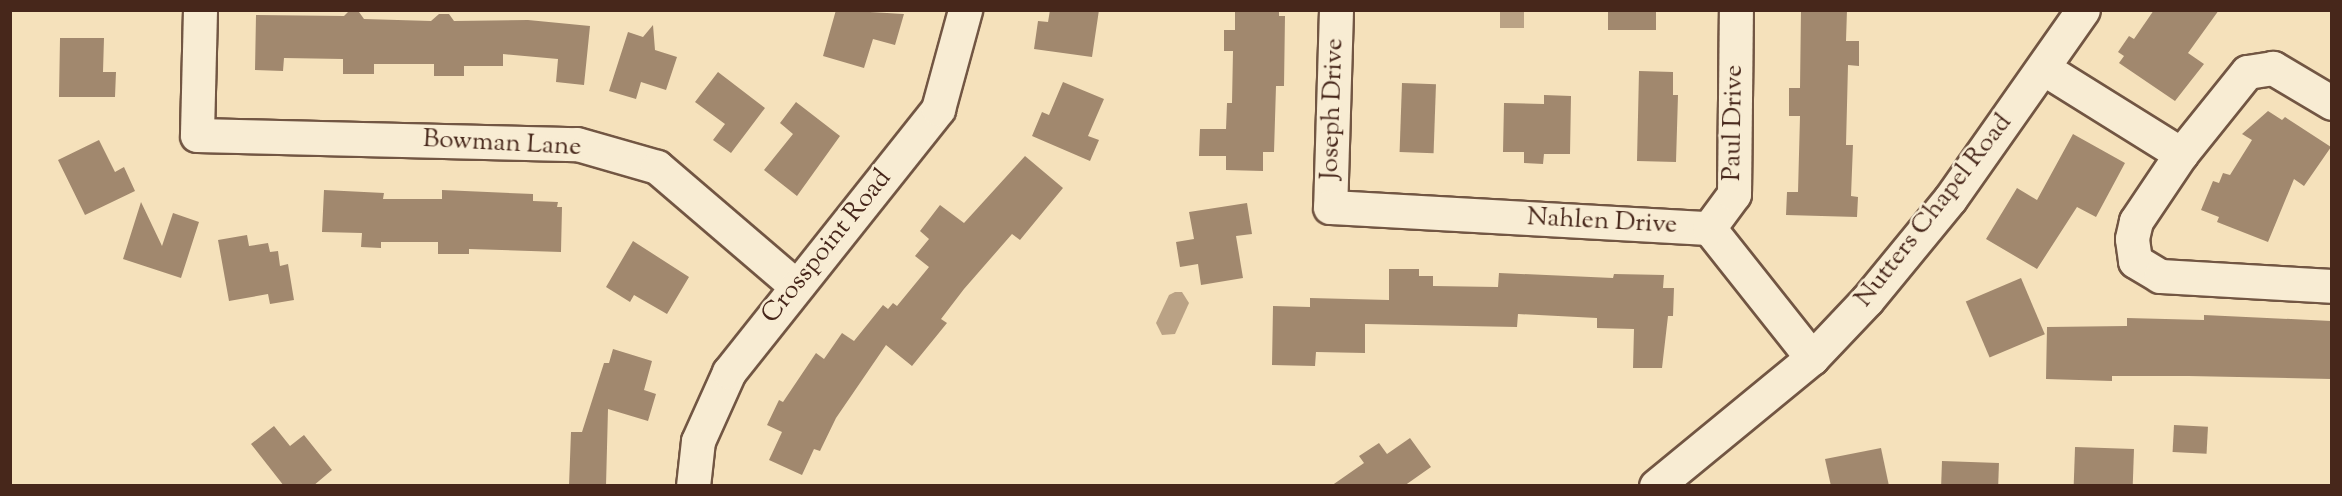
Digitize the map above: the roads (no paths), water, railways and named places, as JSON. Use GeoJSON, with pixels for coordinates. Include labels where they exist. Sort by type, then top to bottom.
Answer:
{"type":"FeatureCollection","features":[{"type":"Feature","properties":{"kind":"street","name":"Bowman Lane"},"geometry":{"type":"LineString","coordinates":[[200,10],[197,135],[577,144],[657,167],[796,286]]}},
{"type":"Feature","properties":{"kind":"street","name":"Crosspoint Road"},"geometry":{"type":"LineString","coordinates":[[693,486],[698,441],[729,372],[938,109],[965,10]]}},
{"type":"Feature","properties":{"kind":"street","name":"Joseph Drive"},"geometry":{"type":"LineString","coordinates":[[1330,207],[1336,10]]}},
{"type":"Feature","properties":{"kind":"street","name":"Paul Drive"},"geometry":{"type":"LineString","coordinates":[[1709,228],[1734,194],[1736,10]]}},
{"type":"Feature","properties":{"kind":"street","name":"Nutters Chapel Road"},"geometry":{"type":"LineString","coordinates":[[1656,486],[1812,358],[1909,252],[2083,10]]}},
{"type":"Feature","properties":{"kind":"street"},"geometry":{"type":"LineString","coordinates":[[2043,68],[2181,154]]}},
{"type":"Feature","properties":{"kind":"street"},"geometry":{"type":"LineString","coordinates":[[2331,103],[2273,68],[2247,72],[2181,154],[2136,221],[2132,239],[2135,261],[2160,276],[2331,286]]}},
{"type":"Feature","properties":{"kind":"street","name":"Nahlen Drive"},"geometry":{"type":"LineString","coordinates":[[1330,207],[1709,228],[1812,358]]}}]}
